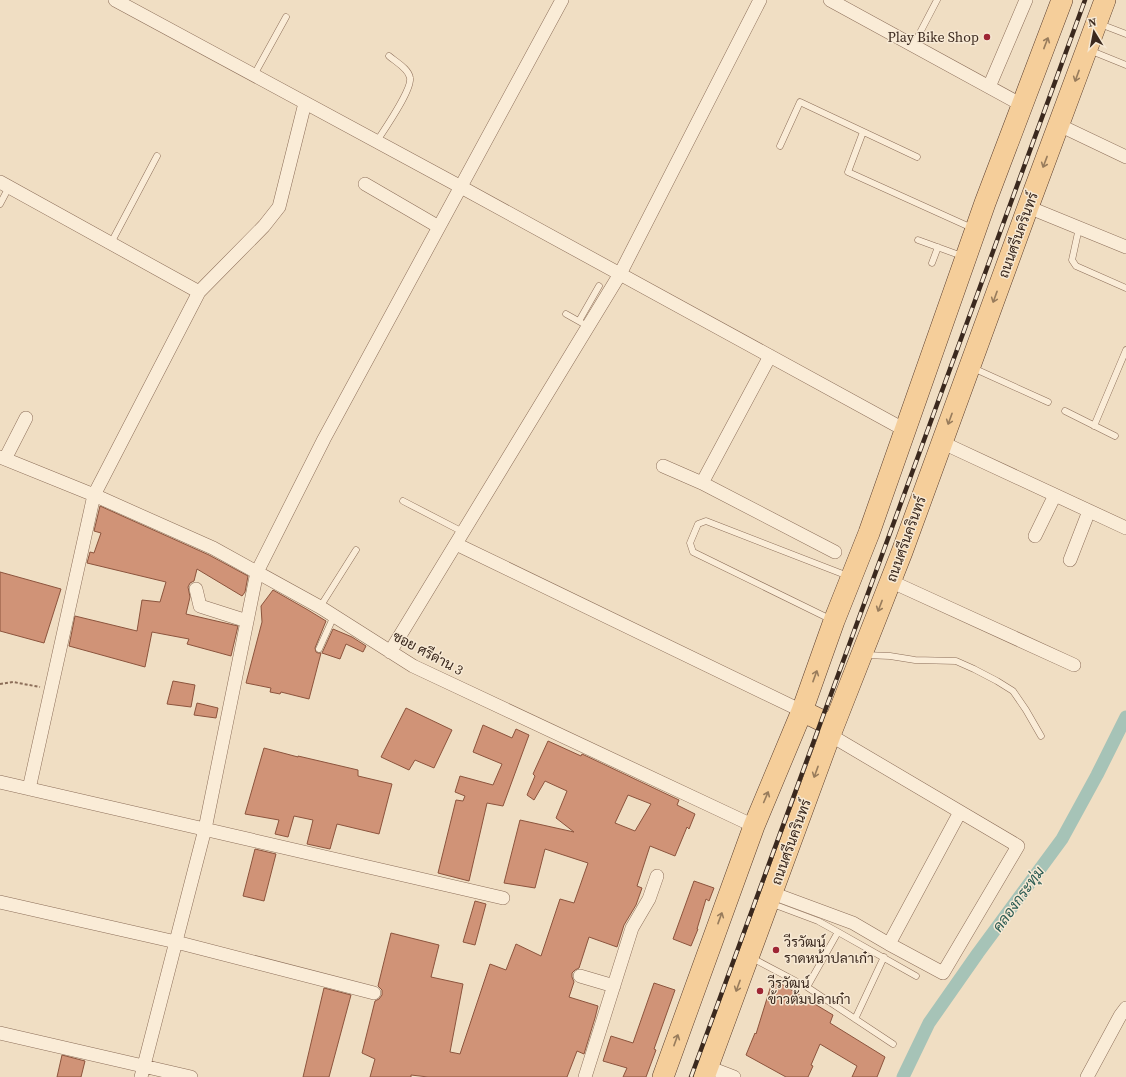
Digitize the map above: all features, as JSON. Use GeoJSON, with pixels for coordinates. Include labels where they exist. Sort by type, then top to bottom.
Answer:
{"type":"FeatureCollection","features":[{"type":"Feature","properties":{"kind":"main road"},"geometry":{"type":"LineString","coordinates":[[663,1077],[754,826],[802,711],[834,621],[869,533],[976,230],[1062,0]]}},
{"type":"Feature","properties":{"kind":"main road","name":"ถนนศรีนครินทร์"},"geometry":{"type":"LineString","coordinates":[[706,1072],[832,731],[942,442],[1105,0]]}},
{"type":"Feature","properties":{"kind":"main road"},"geometry":{"type":"LineString","coordinates":[[802,711],[832,731]]}},
{"type":"Feature","properties":{"kind":"street"},"geometry":{"type":"LineString","coordinates":[[115,0],[905,430]]}},
{"type":"Feature","properties":{"kind":"street"},"geometry":{"type":"LineString","coordinates":[[142,1072],[205,829],[258,572],[324,439],[562,0]]}},
{"type":"Feature","properties":{"kind":"street"},"geometry":{"type":"LineString","coordinates":[[390,652],[456,544],[584,324],[620,274],[760,0]]}},
{"type":"Feature","properties":{"kind":"street"},"geometry":{"type":"LineString","coordinates":[[830,0],[1022,106]]}},
{"type":"Feature","properties":{"kind":"street"},"geometry":{"type":"LineString","coordinates":[[989,87],[1026,0]]}},
{"type":"Feature","properties":{"kind":"street"},"geometry":{"type":"LineString","coordinates":[[29,789],[94,495],[199,292],[264,226],[279,207],[306,103]]}},
{"type":"Feature","properties":{"kind":"street"},"geometry":{"type":"LineString","coordinates":[[1059,125],[1126,157]]}},
{"type":"Feature","properties":{"kind":"street"},"geometry":{"type":"LineString","coordinates":[[5,184],[199,292]]}},
{"type":"Feature","properties":{"kind":"street"},"geometry":{"type":"LineString","coordinates":[[364,184],[439,227]]}},
{"type":"Feature","properties":{"kind":"street"},"geometry":{"type":"LineString","coordinates":[[1028,207],[1126,247]]}},
{"type":"Feature","properties":{"kind":"street"},"geometry":{"type":"LineString","coordinates":[[702,483],[770,356]]}},
{"type":"Feature","properties":{"kind":"street"},"geometry":{"type":"LineString","coordinates":[[2,458],[26,418]]}},
{"type":"Feature","properties":{"kind":"street"},"geometry":{"type":"LineString","coordinates":[[942,442],[1126,528]]}},
{"type":"Feature","properties":{"kind":"street","name":"ซอย ศรีด่าน 3"},"geometry":{"type":"LineString","coordinates":[[2,458],[94,495],[213,548],[320,607],[412,666],[754,826]]}},
{"type":"Feature","properties":{"kind":"street"},"geometry":{"type":"LineString","coordinates":[[663,466],[702,483],[835,552]]}},
{"type":"Feature","properties":{"kind":"street"},"geometry":{"type":"LineString","coordinates":[[1035,536],[1055,496]]}},
{"type":"Feature","properties":{"kind":"street"},"geometry":{"type":"LineString","coordinates":[[1070,560],[1089,511]]}},
{"type":"Feature","properties":{"kind":"street"},"geometry":{"type":"LineString","coordinates":[[456,544],[802,711]]}},
{"type":"Feature","properties":{"kind":"street"},"geometry":{"type":"LineString","coordinates":[[890,581],[1074,665]]}},
{"type":"Feature","properties":{"kind":"street"},"geometry":{"type":"LineString","coordinates":[[196,588],[200,606],[248,621]]}},
{"type":"Feature","properties":{"kind":"street"},"geometry":{"type":"LineString","coordinates":[[771,898],[852,923],[943,973],[1018,846],[960,812],[832,731]]}},
{"type":"Feature","properties":{"kind":"street"},"geometry":{"type":"LineString","coordinates":[[0,782],[503,898]]}},
{"type":"Feature","properties":{"kind":"street"},"geometry":{"type":"LineString","coordinates":[[889,944],[960,812]]}},
{"type":"Feature","properties":{"kind":"street"},"geometry":{"type":"LineString","coordinates":[[585,1077],[632,928],[649,899],[657,876]]}},
{"type":"Feature","properties":{"kind":"street"},"geometry":{"type":"LineString","coordinates":[[0,902],[176,942],[374,993]]}},
{"type":"Feature","properties":{"kind":"street"},"geometry":{"type":"LineString","coordinates":[[580,976],[614,986]]}},
{"type":"Feature","properties":{"kind":"street"},"geometry":{"type":"LineString","coordinates":[[1087,1077],[1120,1016],[1126,1008]]}},
{"type":"Feature","properties":{"kind":"street"},"geometry":{"type":"LineString","coordinates":[[0,1032],[142,1072],[191,1077]]}},
{"type":"Feature","properties":{"kind":"street"},"geometry":{"type":"LineString","coordinates":[[706,1072],[734,1077]]}},
{"type":"Feature","properties":{"kind":"lane"},"geometry":{"type":"LineString","coordinates":[[913,46],[937,0]]}},
{"type":"Feature","properties":{"kind":"lane"},"geometry":{"type":"LineString","coordinates":[[254,75],[286,17]]}},
{"type":"Feature","properties":{"kind":"lane"},"geometry":{"type":"LineString","coordinates":[[1096,22],[1126,34]]}},
{"type":"Feature","properties":{"kind":"lane"},"geometry":{"type":"LineString","coordinates":[[1086,49],[1126,65]]}},
{"type":"Feature","properties":{"kind":"lane"},"geometry":{"type":"LineString","coordinates":[[377,142],[408,91],[410,79],[406,70],[388,56]]}},
{"type":"Feature","properties":{"kind":"lane"},"geometry":{"type":"LineString","coordinates":[[780,146],[800,102],[917,157]]}},
{"type":"Feature","properties":{"kind":"lane"},"geometry":{"type":"LineString","coordinates":[[863,132],[848,172],[976,230]]}},
{"type":"Feature","properties":{"kind":"lane"},"geometry":{"type":"LineString","coordinates":[[111,243],[157,156]]}},
{"type":"Feature","properties":{"kind":"lane"},"geometry":{"type":"LineString","coordinates":[[0,204],[5,184]]}},
{"type":"Feature","properties":{"kind":"lane"},"geometry":{"type":"LineString","coordinates":[[1079,228],[1072,260],[1076,266],[1126,288]]}},
{"type":"Feature","properties":{"kind":"lane"},"geometry":{"type":"LineString","coordinates":[[918,240],[966,258]]}},
{"type":"Feature","properties":{"kind":"lane"},"geometry":{"type":"LineString","coordinates":[[932,264],[938,247]]}},
{"type":"Feature","properties":{"kind":"lane"},"geometry":{"type":"LineString","coordinates":[[566,314],[584,324],[599,286]]}},
{"type":"Feature","properties":{"kind":"lane"},"geometry":{"type":"LineString","coordinates":[[1094,426],[1126,350]]}},
{"type":"Feature","properties":{"kind":"lane"},"geometry":{"type":"LineString","coordinates":[[969,366],[1048,402]]}},
{"type":"Feature","properties":{"kind":"lane"},"geometry":{"type":"LineString","coordinates":[[1065,411],[1115,436]]}},
{"type":"Feature","properties":{"kind":"lane"},"geometry":{"type":"LineString","coordinates":[[403,501],[463,532]]}},
{"type":"Feature","properties":{"kind":"lane"},"geometry":{"type":"LineString","coordinates":[[834,621],[693,552],[690,543],[698,524],[706,521],[851,577]]}},
{"type":"Feature","properties":{"kind":"lane"},"geometry":{"type":"LineString","coordinates":[[320,607],[356,550]]}},
{"type":"Feature","properties":{"kind":"lane"},"geometry":{"type":"LineString","coordinates":[[319,649],[334,616]]}},
{"type":"Feature","properties":{"kind":"lane"},"geometry":{"type":"LineString","coordinates":[[862,654],[915,660],[956,661],[974,669],[1013,691],[1041,736]]}},
{"type":"Feature","properties":{"kind":"lane"},"geometry":{"type":"LineString","coordinates":[[771,898],[838,932],[916,976]]}},
{"type":"Feature","properties":{"kind":"lane"},"geometry":{"type":"LineString","coordinates":[[807,987],[838,932]]}},
{"type":"Feature","properties":{"kind":"lane"},"geometry":{"type":"LineString","coordinates":[[749,956],[807,987],[893,1044]]}},
{"type":"Feature","properties":{"kind":"lane"},"geometry":{"type":"LineString","coordinates":[[855,1019],[884,957]]}},
{"type":"Feature","properties":{"kind":"path"},"geometry":{"type":"LineString","coordinates":[[0,684],[13,682],[51,688]]}},
{"type":"Feature","properties":{"kind":"building"},"geometry":{"type":"Polygon","coordinates":[[[100,506],[209,555],[248,576],[245,592],[242,596],[197,569],[194,581],[190,583],[188,587],[190,597],[186,614],[238,626],[231,656],[187,644],[189,639],[152,632],[145,667],[69,646],[75,616],[137,631],[142,600],[160,602],[166,582],[87,563],[90,552],[94,553],[101,533],[94,531],[100,506]]]}},
{"type":"Feature","properties":{"kind":"building"},"geometry":{"type":"Polygon","coordinates":[[[0,572],[61,589],[44,643],[0,631],[0,572]]]}},
{"type":"Feature","properties":{"kind":"building"},"geometry":{"type":"Polygon","coordinates":[[[273,590],[326,621],[315,648],[316,652],[321,653],[309,699],[281,692],[280,694],[270,692],[271,688],[246,683],[262,622],[261,606],[273,590]]]}},
{"type":"Feature","properties":{"kind":"building"},"geometry":{"type":"Polygon","coordinates":[[[333,629],[352,637],[366,646],[363,652],[346,644],[340,659],[322,653],[333,629]]]}},
{"type":"Feature","properties":{"kind":"building"},"geometry":{"type":"Polygon","coordinates":[[[173,681],[195,685],[191,707],[167,704],[173,681]]]}},
{"type":"Feature","properties":{"kind":"building"},"geometry":{"type":"Polygon","coordinates":[[[197,703],[218,708],[216,718],[194,715],[197,703]]]}},
{"type":"Feature","properties":{"kind":"building"},"geometry":{"type":"Polygon","coordinates":[[[406,708],[452,730],[434,768],[415,760],[409,770],[381,757],[406,708]]]}},
{"type":"Feature","properties":{"kind":"building"},"geometry":{"type":"Polygon","coordinates":[[[483,725],[512,738],[516,729],[529,735],[503,806],[487,803],[469,881],[438,873],[456,800],[463,801],[465,796],[455,792],[460,776],[493,785],[502,764],[473,752],[483,725]]]}},
{"type":"Feature","properties":{"kind":"building"},"geometry":{"type":"Polygon","coordinates":[[[548,741],[581,756],[582,754],[679,800],[677,805],[695,814],[689,829],[687,827],[675,856],[650,846],[637,886],[642,888],[636,905],[624,925],[617,947],[589,937],[579,968],[572,973],[574,982],[569,997],[598,1006],[584,1054],[577,1051],[567,1077],[428,1077],[411,1075],[411,1077],[370,1077],[375,1059],[362,1053],[375,1001],[382,995],[382,990],[378,986],[391,933],[439,945],[431,977],[463,984],[450,1052],[460,1054],[490,964],[506,970],[516,944],[541,956],[560,899],[574,903],[588,863],[545,849],[535,888],[504,883],[520,820],[574,832],[556,818],[567,791],[545,781],[534,800],[527,795],[535,776],[533,774],[548,741]],[[628,795],[615,823],[635,831],[651,804],[628,795]]]}},
{"type":"Feature","properties":{"kind":"building"},"geometry":{"type":"Polygon","coordinates":[[[264,748],[358,770],[358,776],[392,784],[379,834],[337,824],[330,849],[307,844],[313,820],[294,816],[288,837],[275,834],[279,820],[245,814],[264,748]]]}},
{"type":"Feature","properties":{"kind":"building"},"geometry":{"type":"Polygon","coordinates":[[[255,849],[276,854],[264,901],[243,896],[255,849]]]}},
{"type":"Feature","properties":{"kind":"building"},"geometry":{"type":"Polygon","coordinates":[[[694,881],[714,888],[709,901],[706,899],[698,929],[691,946],[673,939],[694,881]]]}},
{"type":"Feature","properties":{"kind":"building"},"geometry":{"type":"Polygon","coordinates":[[[475,901],[486,904],[475,945],[463,942],[475,901]]]}},
{"type":"Feature","properties":{"kind":"building"},"geometry":{"type":"Polygon","coordinates":[[[773,979],[833,1015],[830,1023],[885,1057],[877,1077],[852,1077],[857,1066],[820,1044],[811,1065],[813,1066],[808,1077],[786,1077],[746,1055],[755,1033],[756,1034],[773,979]]]}},
{"type":"Feature","properties":{"kind":"building"},"geometry":{"type":"Polygon","coordinates":[[[654,983],[675,990],[654,1049],[656,1050],[646,1077],[623,1077],[627,1068],[603,1061],[611,1036],[633,1043],[654,983]]]}},
{"type":"Feature","properties":{"kind":"building"},"geometry":{"type":"Polygon","coordinates":[[[324,988],[351,995],[329,1077],[303,1077],[324,988]]]}},
{"type":"Feature","properties":{"kind":"building"},"geometry":{"type":"Polygon","coordinates":[[[62,1055],[85,1061],[81,1077],[57,1077],[62,1055]]]}},
{"type":"Feature","properties":{"kind":"waterway","name":"คลองกระทุ่ม"},"geometry":{"type":"LineString","coordinates":[[903,1077],[929,1023],[978,953],[1062,839],[1097,775],[1126,717]]}},
{"type":"Feature","properties":{"kind":"railway"},"geometry":{"type":"LineString","coordinates":[[691,1077],[1085,0]]}},
{"type":"Feature","properties":{"kind":"place","name":"Play Bike Shop"},"geometry":{"type":"Point","coordinates":[987,37]}},
{"type":"Feature","properties":{"kind":"place","name":"วีรวัฒน์ ราดหน้าปลาเก๋า"},"geometry":{"type":"Point","coordinates":[776,950]}},
{"type":"Feature","properties":{"kind":"place","name":"วีรวัฒน์ ข้าวต้มปลาเก๋า"},"geometry":{"type":"Point","coordinates":[760,991]}}]}
